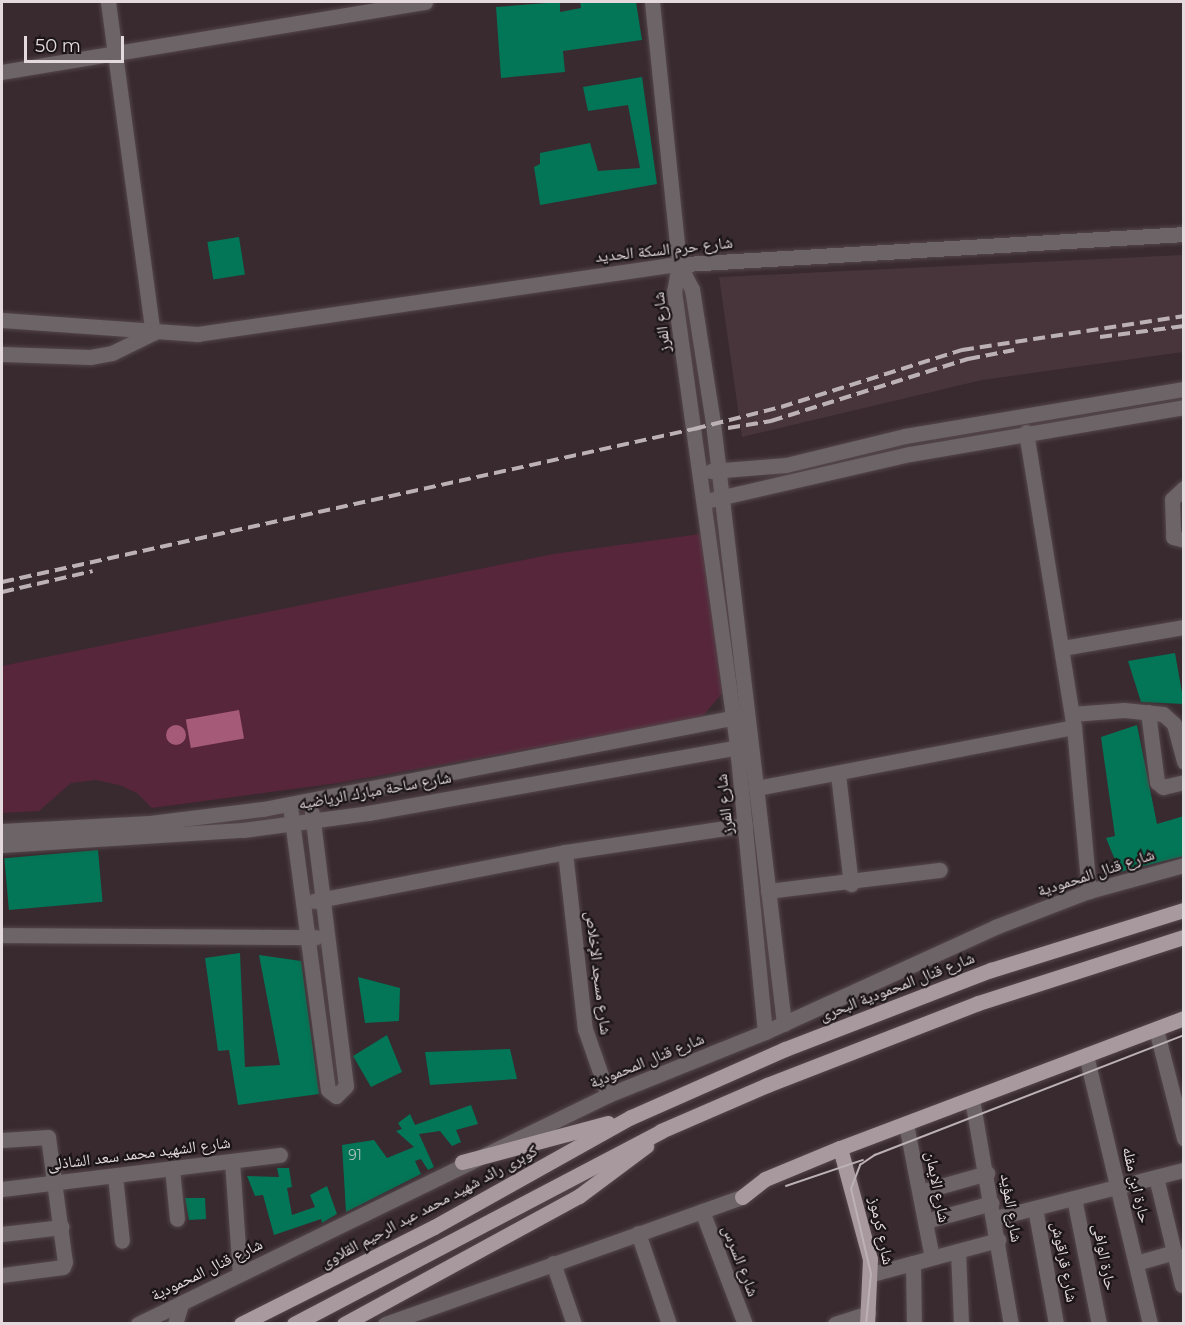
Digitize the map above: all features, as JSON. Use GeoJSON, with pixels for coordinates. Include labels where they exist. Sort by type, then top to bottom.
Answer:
{"type":"FeatureCollection","features":[{"type":"Feature","properties":{"kind":"main road","name":"شارع قنال المحمودية البحرى"},"geometry":{"type":"LineString","coordinates":[[631,1117],[887,1008],[1184,910]]}},
{"type":"Feature","properties":{"kind":"main road"},"geometry":{"type":"LineString","coordinates":[[294,1323],[661,1131],[921,1023],[1184,937]]}},
{"type":"Feature","properties":{"kind":"main road"},"geometry":{"type":"LineString","coordinates":[[742,1197],[765,1179],[840,1148],[1184,1018]]}},
{"type":"Feature","properties":{"kind":"main road"},"geometry":{"type":"LineString","coordinates":[[462,1162],[631,1117]]}},
{"type":"Feature","properties":{"kind":"main road","name":"كوبرى رائد شهيد محمد عبد الرحيم القلاوى"},"geometry":{"type":"LineString","coordinates":[[241,1323],[434,1227],[631,1117]]}},
{"type":"Feature","properties":{"kind":"main road"},"geometry":{"type":"LineString","coordinates":[[344,1323],[579,1196],[622,1167],[661,1131]]}},
{"type":"Feature","properties":{"kind":"main road","name":"شارع كرموز"},"geometry":{"type":"LineString","coordinates":[[840,1148],[872,1274],[868,1318]]}},
{"type":"Feature","properties":{"kind":"street"},"geometry":{"type":"LineString","coordinates":[[108,2],[153,333]]}},
{"type":"Feature","properties":{"kind":"street"},"geometry":{"type":"LineString","coordinates":[[2,72],[425,2]]}},
{"type":"Feature","properties":{"kind":"street"},"geometry":{"type":"LineString","coordinates":[[652,2],[679,264]]}},
{"type":"Feature","properties":{"kind":"street","name":"شارع حرم السكة الحديد"},"geometry":{"type":"LineString","coordinates":[[2,320],[153,333],[197,334],[679,264],[1184,234]]}},
{"type":"Feature","properties":{"kind":"street","name":"شارع الفرز"},"geometry":{"type":"LineString","coordinates":[[679,264],[674,291],[699,471],[712,499],[748,715],[744,746],[745,825],[764,900],[784,1024]]}},
{"type":"Feature","properties":{"kind":"street","name":"شارع الفرز"},"geometry":{"type":"LineString","coordinates":[[679,264],[692,289],[719,472],[712,499],[732,718],[744,746],[757,788],[764,900],[765,1032]]}},
{"type":"Feature","properties":{"kind":"street","name":"شارع حرم السكة الحديد"},"geometry":{"type":"LineString","coordinates":[[2,354],[90,357],[112,353],[153,333]]}},
{"type":"Feature","properties":{"kind":"street"},"geometry":{"type":"LineString","coordinates":[[699,471],[719,472],[786,465],[905,436],[1184,389]]}},
{"type":"Feature","properties":{"kind":"street"},"geometry":{"type":"LineString","coordinates":[[712,499],[761,486],[1026,432],[1184,406]]}},
{"type":"Feature","properties":{"kind":"street"},"geometry":{"type":"LineString","coordinates":[[1026,432],[1073,720],[1089,891]]}},
{"type":"Feature","properties":{"kind":"street"},"geometry":{"type":"LineString","coordinates":[[786,465],[790,481]]}},
{"type":"Feature","properties":{"kind":"street"},"geometry":{"type":"LineString","coordinates":[[758,469],[761,486]]}},
{"type":"Feature","properties":{"kind":"street"},"geometry":{"type":"LineString","coordinates":[[1184,488],[1172,499],[1173,537],[1184,540]]}},
{"type":"Feature","properties":{"kind":"street"},"geometry":{"type":"LineString","coordinates":[[1062,648],[1184,627]]}},
{"type":"Feature","properties":{"kind":"street"},"geometry":{"type":"LineString","coordinates":[[1148,712],[1157,782],[1163,788],[1184,782]]}},
{"type":"Feature","properties":{"kind":"street"},"geometry":{"type":"LineString","coordinates":[[757,788],[838,774],[1073,720],[1148,712],[1171,720],[1184,762]]}},
{"type":"Feature","properties":{"kind":"street","name":"شارع ساحة مبارك الرياضيه"},"geometry":{"type":"LineString","coordinates":[[2,831],[150,823],[310,801],[748,715]]}},
{"type":"Feature","properties":{"kind":"street","name":"شارع ساحة مبارك الرياضيه"},"geometry":{"type":"LineString","coordinates":[[2,844],[313,821],[744,746]]}},
{"type":"Feature","properties":{"kind":"street"},"geometry":{"type":"LineString","coordinates":[[838,774],[851,884]]}},
{"type":"Feature","properties":{"kind":"street"},"geometry":{"type":"LineString","coordinates":[[290,804],[328,1090],[336,1096],[346,1086],[310,801]]}},
{"type":"Feature","properties":{"kind":"street"},"geometry":{"type":"LineString","coordinates":[[303,903],[565,852],[745,825]]}},
{"type":"Feature","properties":{"kind":"street","name":"شارع مسجد الإخلاص"},"geometry":{"type":"LineString","coordinates":[[565,852],[585,1029],[608,1095]]}},
{"type":"Feature","properties":{"kind":"street","name":"شارع قنال المحمودية"},"geometry":{"type":"LineString","coordinates":[[138,1323],[181,1304],[462,1162],[608,1095],[784,1024],[958,943],[1089,891],[1184,865]]}},
{"type":"Feature","properties":{"kind":"street"},"geometry":{"type":"LineString","coordinates":[[764,900],[940,870]]}},
{"type":"Feature","properties":{"kind":"street"},"geometry":{"type":"LineString","coordinates":[[2,935],[328,938]]}},
{"type":"Feature","properties":{"kind":"street"},"geometry":{"type":"LineString","coordinates":[[1156,1029],[1184,1138]]}},
{"type":"Feature","properties":{"kind":"street","name":"حارة ابن مقله"},"geometry":{"type":"LineString","coordinates":[[1086,1055],[1150,1323]]}},
{"type":"Feature","properties":{"kind":"street","name":"شارع المؤيد"},"geometry":{"type":"LineString","coordinates":[[972,1099],[987,1173],[1011,1323]]}},
{"type":"Feature","properties":{"kind":"street","name":"شارع الايمان"},"geometry":{"type":"LineString","coordinates":[[906,1124],[932,1258]]}},
{"type":"Feature","properties":{"kind":"street"},"geometry":{"type":"LineString","coordinates":[[2,1140],[49,1138],[62,1227],[63,1267],[2,1275]]}},
{"type":"Feature","properties":{"kind":"street","name":"شارع الشهيد محمد سعد الشاذلى"},"geometry":{"type":"LineString","coordinates":[[2,1189],[280,1155]]}},
{"type":"Feature","properties":{"kind":"street"},"geometry":{"type":"LineString","coordinates":[[232,1161],[240,1274]]}},
{"type":"Feature","properties":{"kind":"street"},"geometry":{"type":"LineString","coordinates":[[172,1168],[177,1219]]}},
{"type":"Feature","properties":{"kind":"street"},"geometry":{"type":"LineString","coordinates":[[926,1221],[993,1210],[1035,1208],[1184,1170]]}},
{"type":"Feature","properties":{"kind":"street"},"geometry":{"type":"LineString","coordinates":[[920,1192],[987,1173]]}},
{"type":"Feature","properties":{"kind":"street"},"geometry":{"type":"LineString","coordinates":[[115,1176],[122,1241]]}},
{"type":"Feature","properties":{"kind":"street"},"geometry":{"type":"LineString","coordinates":[[1156,1177],[1182,1285]]}},
{"type":"Feature","properties":{"kind":"street"},"geometry":{"type":"LineString","coordinates":[[385,1323],[742,1197]]}},
{"type":"Feature","properties":{"kind":"street","name":"حارة الوافى"},"geometry":{"type":"LineString","coordinates":[[1074,1198],[1099,1323]]}},
{"type":"Feature","properties":{"kind":"street","name":"شارع قراقوش"},"geometry":{"type":"LineString","coordinates":[[1035,1208],[1056,1323]]}},
{"type":"Feature","properties":{"kind":"street","name":"شارع السرس"},"geometry":{"type":"LineString","coordinates":[[702,1211],[745,1323]]}},
{"type":"Feature","properties":{"kind":"street"},"geometry":{"type":"LineString","coordinates":[[2,1234],[62,1227]]}},
{"type":"Feature","properties":{"kind":"street"},"geometry":{"type":"LineString","coordinates":[[638,1233],[669,1323]]}},
{"type":"Feature","properties":{"kind":"street"},"geometry":{"type":"LineString","coordinates":[[872,1274],[998,1240]]}},
{"type":"Feature","properties":{"kind":"street"},"geometry":{"type":"LineString","coordinates":[[958,1251],[960,1323]]}},
{"type":"Feature","properties":{"kind":"street"},"geometry":{"type":"LineString","coordinates":[[1136,1263],[1174,1252]]}},
{"type":"Feature","properties":{"kind":"street"},"geometry":{"type":"LineString","coordinates":[[553,1263],[574,1323]]}},
{"type":"Feature","properties":{"kind":"street"},"geometry":{"type":"LineString","coordinates":[[913,1263],[914,1323]]}},
{"type":"Feature","properties":{"kind":"street"},"geometry":{"type":"LineString","coordinates":[[175,1323],[181,1304]]}},
{"type":"Feature","properties":{"kind":"street"},"geometry":{"type":"LineString","coordinates":[[835,1323],[868,1318]]}},
{"type":"Feature","properties":{"kind":"shaded area"},"geometry":{"type":"Polygon","coordinates":[[[1183,255],[1183,352],[982,380],[742,437],[719,277],[1183,255]]]}},
{"type":"Feature","properties":{"kind":"shaded area"},"geometry":{"type":"Polygon","coordinates":[[[708,533],[716,536],[731,683],[701,718],[338,783],[152,808],[137,793],[119,785],[96,780],[71,783],[39,811],[2,813],[2,666],[553,554],[708,533]]]}},
{"type":"Feature","properties":{"kind":"shaded area"},"geometry":{"type":"Polygon","coordinates":[[[239,710],[244,739],[191,748],[186,719],[239,710]]]}},
{"type":"Feature","properties":{"kind":"shaded area"},"geometry":{"type":"Polygon","coordinates":[[[172,725],[180,725],[186,731],[186,739],[180,745],[172,745],[166,739],[166,731],[172,725]]]}},
{"type":"Feature","properties":{"kind":"building"},"geometry":{"type":"Polygon","coordinates":[[[560,2],[560,12],[581,8],[580,2],[636,2],[642,40],[563,51],[565,72],[501,78],[496,7],[560,2]]]}},
{"type":"Feature","properties":{"kind":"building"},"geometry":{"type":"Polygon","coordinates":[[[642,77],[657,184],[540,205],[534,167],[540,164],[540,153],[590,143],[598,171],[640,168],[628,105],[588,111],[583,87],[642,77]]]}},
{"type":"Feature","properties":{"kind":"building"},"geometry":{"type":"Polygon","coordinates":[[[239,237],[245,275],[213,280],[207,242],[239,237]]]}},
{"type":"Feature","properties":{"kind":"building"},"geometry":{"type":"Polygon","coordinates":[[[1175,653],[1184,704],[1141,702],[1128,661],[1175,653]]]}},
{"type":"Feature","properties":{"kind":"building"},"geometry":{"type":"Polygon","coordinates":[[[1137,725],[1157,824],[1184,816],[1184,856],[1120,872],[1106,838],[1115,836],[1101,737],[1137,725]]]}},
{"type":"Feature","properties":{"kind":"building"},"geometry":{"type":"Polygon","coordinates":[[[98,850],[103,902],[9,910],[4,858],[98,850]]]}},
{"type":"Feature","properties":{"kind":"building"},"geometry":{"type":"Polygon","coordinates":[[[240,953],[245,1067],[280,1065],[259,955],[301,961],[319,1094],[238,1105],[229,1050],[218,1051],[205,958],[240,953]]]}},
{"type":"Feature","properties":{"kind":"building"},"geometry":{"type":"Polygon","coordinates":[[[358,977],[400,988],[399,1021],[365,1023],[358,977]]]}},
{"type":"Feature","properties":{"kind":"building"},"geometry":{"type":"Polygon","coordinates":[[[387,1035],[402,1072],[371,1087],[353,1056],[387,1035]]]}},
{"type":"Feature","properties":{"kind":"building"},"geometry":{"type":"Polygon","coordinates":[[[510,1049],[517,1079],[430,1085],[425,1052],[510,1049]]]}},
{"type":"Feature","properties":{"kind":"building"},"geometry":{"type":"Polygon","coordinates":[[[471,1105],[478,1124],[456,1130],[461,1142],[452,1146],[440,1131],[419,1134],[434,1167],[428,1170],[421,1159],[415,1161],[421,1174],[346,1212],[342,1145],[374,1140],[387,1158],[414,1147],[396,1131],[402,1129],[398,1123],[410,1114],[415,1125],[471,1105]]]}},
{"type":"Feature","properties":{"kind":"building"},"geometry":{"type":"Polygon","coordinates":[[[277,1168],[289,1168],[292,1187],[287,1188],[292,1215],[315,1207],[310,1195],[327,1186],[337,1214],[322,1223],[321,1219],[274,1235],[263,1195],[255,1196],[247,1176],[279,1177],[277,1168]]]}},
{"type":"Feature","properties":{"kind":"building"},"geometry":{"type":"Polygon","coordinates":[[[185,1198],[205,1198],[206,1219],[189,1220],[185,1198]]]}},
{"type":"Feature","properties":{"kind":"tram line"},"geometry":{"type":"LineString","coordinates":[[866,1324],[871,1274],[851,1189],[860,1165],[875,1155],[1184,1035]]}},
{"type":"Feature","properties":{"kind":"tram line"},"geometry":{"type":"LineString","coordinates":[[786,1186],[863,1160]]}},
{"type":"Feature","properties":{"kind":"railway"},"geometry":{"type":"LineString","coordinates":[[2,582],[694,429],[781,407],[962,350],[1184,316]]}},
{"type":"Feature","properties":{"kind":"railway"},"geometry":{"type":"LineString","coordinates":[[1100,337],[1184,326]]}},
{"type":"Feature","properties":{"kind":"railway"},"geometry":{"type":"LineString","coordinates":[[728,428],[771,421],[968,359],[1014,350]]}},
{"type":"Feature","properties":{"kind":"railway"},"geometry":{"type":"LineString","coordinates":[[2,592],[93,571]]}}]}
